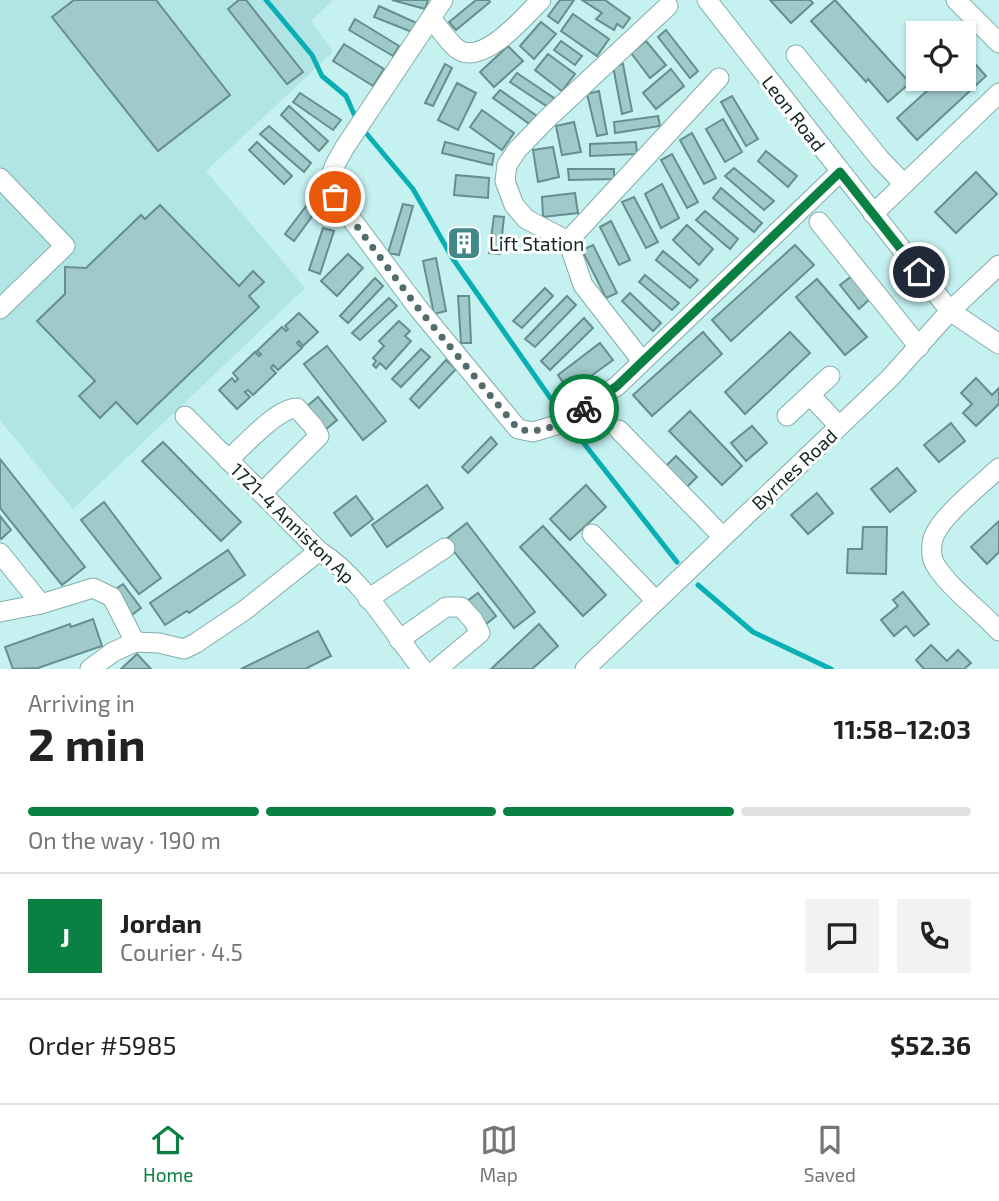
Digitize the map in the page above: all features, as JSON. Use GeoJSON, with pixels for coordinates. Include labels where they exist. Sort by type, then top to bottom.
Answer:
{"type":"FeatureCollection","features":[{"type":"Feature","properties":{"kind":"street"},"geometry":{"type":"LineString","coordinates":[[443,0],[345,147],[332,171],[330,183],[335,197],[418,308],[518,429],[533,432],[563,424],[617,386],[840,172]]}},
{"type":"Feature","properties":{"kind":"street"},"geometry":{"type":"LineString","coordinates":[[431,18],[458,50],[472,53],[486,49],[504,36],[541,0]]}},
{"type":"Feature","properties":{"kind":"street","name":"Leon Road"},"geometry":{"type":"LineString","coordinates":[[707,0],[950,311],[999,344]]}},
{"type":"Feature","properties":{"kind":"street"},"geometry":{"type":"LineString","coordinates":[[956,0],[999,43]]}},
{"type":"Feature","properties":{"kind":"street"},"geometry":{"type":"LineString","coordinates":[[642,361],[583,285],[568,241],[526,219],[514,205],[505,181],[508,165],[517,150],[668,6]]}},
{"type":"Feature","properties":{"kind":"street"},"geometry":{"type":"LineString","coordinates":[[796,55],[880,159],[904,184]]}},
{"type":"Feature","properties":{"kind":"street"},"geometry":{"type":"LineString","coordinates":[[568,241],[719,78]]}},
{"type":"Feature","properties":{"kind":"street"},"geometry":{"type":"LineString","coordinates":[[873,214],[999,93]]}},
{"type":"Feature","properties":{"kind":"street"},"geometry":{"type":"LineString","coordinates":[[0,178],[65,246],[0,309]]}},
{"type":"Feature","properties":{"kind":"street"},"geometry":{"type":"LineString","coordinates":[[819,222],[919,347]]}},
{"type":"Feature","properties":{"kind":"street","name":"Byrnes Road"},"geometry":{"type":"LineString","coordinates":[[585,669],[839,426],[919,347],[950,311],[999,265]]}},
{"type":"Feature","properties":{"kind":"street"},"geometry":{"type":"LineString","coordinates":[[788,416],[830,376]]}},
{"type":"Feature","properties":{"kind":"street"},"geometry":{"type":"LineString","coordinates":[[810,395],[839,426]]}},
{"type":"Feature","properties":{"kind":"street"},"geometry":{"type":"LineString","coordinates":[[228,460],[287,408],[297,408],[319,436],[262,493]]}},
{"type":"Feature","properties":{"kind":"street","name":"1721-4 Anniston Ap"},"geometry":{"type":"LineString","coordinates":[[185,416],[319,551],[333,559],[348,574],[422,669]]}},
{"type":"Feature","properties":{"kind":"street"},"geometry":{"type":"LineString","coordinates":[[619,430],[722,536]]}},
{"type":"Feature","properties":{"kind":"street"},"geometry":{"type":"LineString","coordinates":[[999,468],[948,517],[934,534],[932,547],[933,561],[944,576],[999,631]]}},
{"type":"Feature","properties":{"kind":"street"},"geometry":{"type":"LineString","coordinates":[[592,534],[656,601]]}},
{"type":"Feature","properties":{"kind":"street"},"geometry":{"type":"LineString","coordinates":[[368,599],[445,548]]}},
{"type":"Feature","properties":{"kind":"street"},"geometry":{"type":"LineString","coordinates":[[90,669],[113,652],[135,642],[159,643],[184,649],[197,643],[245,610],[319,551]]}},
{"type":"Feature","properties":{"kind":"street"},"geometry":{"type":"LineString","coordinates":[[0,553],[41,604]]}},
{"type":"Feature","properties":{"kind":"street"},"geometry":{"type":"LineString","coordinates":[[0,612],[41,604],[93,588],[112,597],[135,642]]}},
{"type":"Feature","properties":{"kind":"street"},"geometry":{"type":"LineString","coordinates":[[399,640],[446,607],[461,607],[480,633],[437,669]]}},
{"type":"Feature","properties":{"kind":"shaded area"},"geometry":{"type":"Polygon","coordinates":[[[0,0],[333,0],[311,21],[333,52],[206,171],[305,288],[73,509],[0,420],[0,0]]]}},
{"type":"Feature","properties":{"kind":"building"},"geometry":{"type":"Polygon","coordinates":[[[74,0],[156,0],[230,95],[158,151],[52,17],[74,0]]]}},
{"type":"Feature","properties":{"kind":"building"},"geometry":{"type":"Polygon","coordinates":[[[239,0],[246,0],[303,72],[287,84],[228,9],[239,0]]]}},
{"type":"Feature","properties":{"kind":"building"},"geometry":{"type":"Polygon","coordinates":[[[392,0],[428,0],[425,9],[392,0]]]}},
{"type":"Feature","properties":{"kind":"building"},"geometry":{"type":"Polygon","coordinates":[[[476,0],[490,2],[456,30],[449,22],[476,0]]]}},
{"type":"Feature","properties":{"kind":"building"},"geometry":{"type":"Polygon","coordinates":[[[560,0],[574,0],[558,23],[548,16],[560,0]]]}},
{"type":"Feature","properties":{"kind":"building"},"geometry":{"type":"Polygon","coordinates":[[[582,0],[605,0],[630,18],[623,28],[617,24],[614,30],[596,19],[602,13],[582,0]]]}},
{"type":"Feature","properties":{"kind":"building"},"geometry":{"type":"Polygon","coordinates":[[[770,0],[810,0],[813,3],[791,23],[770,0]]]}},
{"type":"Feature","properties":{"kind":"building"},"geometry":{"type":"Polygon","coordinates":[[[835,0],[906,79],[906,86],[888,102],[868,79],[866,82],[811,21],[835,0]]]}},
{"type":"Feature","properties":{"kind":"building"},"geometry":{"type":"Polygon","coordinates":[[[379,6],[421,25],[417,34],[374,17],[379,6]]]}},
{"type":"Feature","properties":{"kind":"building"},"geometry":{"type":"Polygon","coordinates":[[[573,14],[609,39],[597,56],[561,31],[573,14]]]}},
{"type":"Feature","properties":{"kind":"building"},"geometry":{"type":"Polygon","coordinates":[[[355,19],[399,46],[393,56],[349,30],[355,19]]]}},
{"type":"Feature","properties":{"kind":"building"},"geometry":{"type":"Polygon","coordinates":[[[541,22],[556,34],[534,59],[520,46],[541,22]]]}},
{"type":"Feature","properties":{"kind":"building"},"geometry":{"type":"Polygon","coordinates":[[[666,30],[698,71],[690,78],[658,37],[666,30]]]}},
{"type":"Feature","properties":{"kind":"building"},"geometry":{"type":"Polygon","coordinates":[[[561,41],[582,56],[575,65],[554,50],[561,41]]]}},
{"type":"Feature","properties":{"kind":"building"},"geometry":{"type":"Polygon","coordinates":[[[646,41],[666,65],[650,78],[631,53],[646,41]]]}},
{"type":"Feature","properties":{"kind":"building"},"geometry":{"type":"Polygon","coordinates":[[[344,44],[384,69],[373,86],[333,61],[344,44]]]}},
{"type":"Feature","properties":{"kind":"building"},"geometry":{"type":"Polygon","coordinates":[[[508,46],[523,61],[494,87],[480,72],[508,46]]]}},
{"type":"Feature","properties":{"kind":"building"},"geometry":{"type":"Polygon","coordinates":[[[548,54],[575,74],[562,91],[535,70],[548,54]]]}},
{"type":"Feature","properties":{"kind":"building"},"geometry":{"type":"Polygon","coordinates":[[[445,64],[452,68],[433,106],[425,103],[445,64]]]}},
{"type":"Feature","properties":{"kind":"building"},"geometry":{"type":"Polygon","coordinates":[[[623,64],[632,111],[622,114],[613,66],[623,64]]]}},
{"type":"Feature","properties":{"kind":"building"},"geometry":{"type":"Polygon","coordinates":[[[976,65],[986,76],[976,85],[976,65]]]}},
{"type":"Feature","properties":{"kind":"building"},"geometry":{"type":"Polygon","coordinates":[[[671,69],[684,86],[656,109],[643,93],[671,69]]]}},
{"type":"Feature","properties":{"kind":"building"},"geometry":{"type":"Polygon","coordinates":[[[517,73],[554,98],[548,107],[510,82],[517,73]]]}},
{"type":"Feature","properties":{"kind":"building"},"geometry":{"type":"Polygon","coordinates":[[[457,83],[476,93],[458,130],[438,120],[457,83]]]}},
{"type":"Feature","properties":{"kind":"building"},"geometry":{"type":"Polygon","coordinates":[[[500,90],[537,116],[531,125],[493,98],[500,90]]]}},
{"type":"Feature","properties":{"kind":"building"},"geometry":{"type":"Polygon","coordinates":[[[599,91],[607,134],[597,136],[587,94],[599,91]]]}},
{"type":"Feature","properties":{"kind":"building"},"geometry":{"type":"Polygon","coordinates":[[[927,91],[970,91],[917,140],[897,118],[927,91]]]}},
{"type":"Feature","properties":{"kind":"building"},"geometry":{"type":"Polygon","coordinates":[[[300,93],[341,120],[333,130],[293,102],[300,93]]]}},
{"type":"Feature","properties":{"kind":"building"},"geometry":{"type":"Polygon","coordinates":[[[732,96],[758,139],[746,146],[721,102],[732,96]]]}},
{"type":"Feature","properties":{"kind":"building"},"geometry":{"type":"Polygon","coordinates":[[[289,106],[328,141],[319,151],[281,115],[289,106]]]}},
{"type":"Feature","properties":{"kind":"building"},"geometry":{"type":"Polygon","coordinates":[[[482,110],[514,133],[502,150],[470,127],[482,110]]]}},
{"type":"Feature","properties":{"kind":"building"},"geometry":{"type":"Polygon","coordinates":[[[658,116],[660,126],[615,133],[614,122],[658,116]]]}},
{"type":"Feature","properties":{"kind":"building"},"geometry":{"type":"Polygon","coordinates":[[[723,119],[742,152],[725,162],[706,129],[723,119]]]}},
{"type":"Feature","properties":{"kind":"building"},"geometry":{"type":"Polygon","coordinates":[[[574,122],[581,152],[562,155],[556,126],[574,122]]]}},
{"type":"Feature","properties":{"kind":"building"},"geometry":{"type":"Polygon","coordinates":[[[269,126],[311,163],[304,172],[260,134],[269,126]]]}},
{"type":"Feature","properties":{"kind":"building"},"geometry":{"type":"Polygon","coordinates":[[[692,133],[716,178],[704,184],[680,140],[692,133]]]}},
{"type":"Feature","properties":{"kind":"building"},"geometry":{"type":"Polygon","coordinates":[[[257,142],[292,176],[284,184],[249,150],[257,142]]]}},
{"type":"Feature","properties":{"kind":"building"},"geometry":{"type":"Polygon","coordinates":[[[445,142],[494,154],[492,165],[442,153],[445,142]]]}},
{"type":"Feature","properties":{"kind":"building"},"geometry":{"type":"Polygon","coordinates":[[[636,142],[637,154],[590,156],[590,144],[636,142]]]}},
{"type":"Feature","properties":{"kind":"building"},"geometry":{"type":"Polygon","coordinates":[[[553,147],[559,177],[538,182],[533,150],[553,147]]]}},
{"type":"Feature","properties":{"kind":"building"},"geometry":{"type":"Polygon","coordinates":[[[766,151],[797,176],[788,187],[758,161],[766,151]]]}},
{"type":"Feature","properties":{"kind":"building"},"geometry":{"type":"Polygon","coordinates":[[[672,154],[698,202],[687,208],[661,160],[672,154]]]}},
{"type":"Feature","properties":{"kind":"building"},"geometry":{"type":"Polygon","coordinates":[[[734,168],[774,201],[764,210],[725,176],[734,168]]]}},
{"type":"Feature","properties":{"kind":"building"},"geometry":{"type":"Polygon","coordinates":[[[568,169],[614,169],[614,179],[569,180],[568,169]]]}},
{"type":"Feature","properties":{"kind":"building"},"geometry":{"type":"Polygon","coordinates":[[[976,172],[997,194],[956,233],[935,212],[976,172]]]}},
{"type":"Feature","properties":{"kind":"building"},"geometry":{"type":"Polygon","coordinates":[[[456,175],[489,178],[488,198],[454,195],[456,175]]]}},
{"type":"Feature","properties":{"kind":"building"},"geometry":{"type":"Polygon","coordinates":[[[662,184],[679,218],[661,228],[645,194],[662,184]]]}},
{"type":"Feature","properties":{"kind":"building"},"geometry":{"type":"Polygon","coordinates":[[[721,188],[762,223],[754,232],[713,198],[721,188]]]}},
{"type":"Feature","properties":{"kind":"building"},"geometry":{"type":"Polygon","coordinates":[[[316,193],[324,200],[294,241],[285,234],[316,193]]]}},
{"type":"Feature","properties":{"kind":"building"},"geometry":{"type":"Polygon","coordinates":[[[575,193],[578,213],[543,217],[542,197],[575,193]]]}},
{"type":"Feature","properties":{"kind":"building"},"geometry":{"type":"Polygon","coordinates":[[[634,197],[658,242],[646,248],[622,202],[634,197]]]}},
{"type":"Feature","properties":{"kind":"building"},"geometry":{"type":"Polygon","coordinates":[[[403,204],[413,206],[399,255],[388,253],[403,204]]]}},
{"type":"Feature","properties":{"kind":"building"},"geometry":{"type":"Polygon","coordinates":[[[160,205],[239,286],[253,271],[264,282],[249,296],[259,307],[137,424],[116,402],[100,418],[79,396],[95,381],[37,321],[65,294],[65,267],[86,268],[141,215],[145,219],[160,205]]]}},
{"type":"Feature","properties":{"kind":"building"},"geometry":{"type":"Polygon","coordinates":[[[705,211],[738,239],[730,249],[696,220],[705,211]]]}},
{"type":"Feature","properties":{"kind":"building"},"geometry":{"type":"Polygon","coordinates":[[[494,216],[504,217],[500,254],[489,253],[494,216]]]}},
{"type":"Feature","properties":{"kind":"building"},"geometry":{"type":"Polygon","coordinates":[[[611,221],[630,260],[619,265],[600,227],[611,221]]]}},
{"type":"Feature","properties":{"kind":"building"},"geometry":{"type":"Polygon","coordinates":[[[687,225],[713,249],[699,265],[673,240],[687,225]]]}},
{"type":"Feature","properties":{"kind":"building"},"geometry":{"type":"Polygon","coordinates":[[[323,228],[334,231],[320,274],[309,270],[323,228]]]}},
{"type":"Feature","properties":{"kind":"building","name":"Lift Station"},"geometry":{"type":"Polygon","coordinates":[[[465,237],[470,244],[462,250],[457,242],[465,237]]]}},
{"type":"Feature","properties":{"kind":"building"},"geometry":{"type":"Polygon","coordinates":[[[593,245],[617,293],[606,298],[582,250],[593,245]]]}},
{"type":"Feature","properties":{"kind":"building"},"geometry":{"type":"Polygon","coordinates":[[[795,245],[814,265],[731,341],[712,320],[795,245]]]}},
{"type":"Feature","properties":{"kind":"building"},"geometry":{"type":"Polygon","coordinates":[[[663,251],[698,280],[690,288],[656,260],[663,251]]]}},
{"type":"Feature","properties":{"kind":"building"},"geometry":{"type":"Polygon","coordinates":[[[348,254],[363,268],[337,296],[321,281],[348,254]]]}},
{"type":"Feature","properties":{"kind":"building"},"geometry":{"type":"Polygon","coordinates":[[[436,258],[446,311],[434,314],[423,261],[436,258]]]}},
{"type":"Feature","properties":{"kind":"building"},"geometry":{"type":"Polygon","coordinates":[[[645,275],[679,303],[672,310],[639,282],[645,275]]]}},
{"type":"Feature","properties":{"kind":"building"},"geometry":{"type":"Polygon","coordinates":[[[852,276],[870,299],[859,309],[840,285],[852,276]]]}},
{"type":"Feature","properties":{"kind":"building"},"geometry":{"type":"Polygon","coordinates":[[[375,278],[383,286],[348,323],[340,316],[375,278]]]}},
{"type":"Feature","properties":{"kind":"building"},"geometry":{"type":"Polygon","coordinates":[[[817,279],[867,337],[845,355],[796,297],[817,279]]]}},
{"type":"Feature","properties":{"kind":"building"},"geometry":{"type":"Polygon","coordinates":[[[545,288],[553,296],[522,328],[513,321],[545,288]]]}},
{"type":"Feature","properties":{"kind":"building"},"geometry":{"type":"Polygon","coordinates":[[[630,293],[661,323],[653,331],[622,301],[630,293]]]}},
{"type":"Feature","properties":{"kind":"building"},"geometry":{"type":"Polygon","coordinates":[[[458,296],[469,296],[471,343],[461,343],[458,296]]]}},
{"type":"Feature","properties":{"kind":"building"},"geometry":{"type":"Polygon","coordinates":[[[567,296],[576,305],[535,347],[525,339],[567,296]]]}},
{"type":"Feature","properties":{"kind":"building"},"geometry":{"type":"Polygon","coordinates":[[[389,298],[397,306],[360,340],[352,333],[389,298]]]}},
{"type":"Feature","properties":{"kind":"building"},"geometry":{"type":"Polygon","coordinates":[[[299,313],[318,332],[303,346],[299,341],[297,343],[302,348],[278,370],[273,365],[271,368],[276,373],[253,395],[248,390],[245,392],[250,397],[237,409],[219,390],[232,378],[235,382],[238,379],[233,373],[255,352],[259,356],[261,354],[257,351],[282,327],[286,331],[288,329],[285,326],[299,313]]]}},
{"type":"Feature","properties":{"kind":"building"},"geometry":{"type":"Polygon","coordinates":[[[584,318],[593,328],[550,370],[541,361],[584,318]]]}},
{"type":"Feature","properties":{"kind":"building"},"geometry":{"type":"Polygon","coordinates":[[[399,321],[410,331],[405,336],[411,341],[386,369],[380,363],[376,368],[373,358],[384,346],[379,341],[399,321]]]}},
{"type":"Feature","properties":{"kind":"building"},"geometry":{"type":"Polygon","coordinates":[[[703,332],[722,354],[652,416],[633,395],[703,332]]]}},
{"type":"Feature","properties":{"kind":"building"},"geometry":{"type":"Polygon","coordinates":[[[790,332],[810,353],[745,414],[725,392],[790,332]]]}},
{"type":"Feature","properties":{"kind":"building"},"geometry":{"type":"Polygon","coordinates":[[[600,343],[613,360],[580,384],[574,377],[564,384],[558,375],[600,343]]]}},
{"type":"Feature","properties":{"kind":"building"},"geometry":{"type":"Polygon","coordinates":[[[327,346],[386,421],[363,440],[304,364],[327,346]]]}},
{"type":"Feature","properties":{"kind":"building"},"geometry":{"type":"Polygon","coordinates":[[[421,349],[430,357],[401,387],[392,379],[421,349]]]}},
{"type":"Feature","properties":{"kind":"building"},"geometry":{"type":"Polygon","coordinates":[[[446,360],[456,369],[419,408],[410,399],[446,360]]]}},
{"type":"Feature","properties":{"kind":"building"},"geometry":{"type":"Polygon","coordinates":[[[976,378],[992,395],[999,388],[999,404],[976,426],[963,413],[972,404],[961,393],[976,378]]]}},
{"type":"Feature","properties":{"kind":"building"},"geometry":{"type":"Polygon","coordinates":[[[318,397],[337,420],[325,430],[306,407],[318,397]]]}},
{"type":"Feature","properties":{"kind":"building"},"geometry":{"type":"Polygon","coordinates":[[[690,411],[742,466],[722,485],[669,431],[690,411]]]}},
{"type":"Feature","properties":{"kind":"building"},"geometry":{"type":"Polygon","coordinates":[[[951,423],[965,441],[939,462],[924,445],[951,423]]]}},
{"type":"Feature","properties":{"kind":"building"},"geometry":{"type":"Polygon","coordinates":[[[752,426],[767,443],[746,461],[731,443],[752,426]]]}},
{"type":"Feature","properties":{"kind":"building"},"geometry":{"type":"Polygon","coordinates":[[[491,437],[497,444],[468,473],[462,467],[491,437]]]}},
{"type":"Feature","properties":{"kind":"building"},"geometry":{"type":"Polygon","coordinates":[[[163,442],[241,522],[221,541],[142,461],[163,442]]]}},
{"type":"Feature","properties":{"kind":"building"},"geometry":{"type":"Polygon","coordinates":[[[676,456],[697,477],[686,488],[665,467],[676,456]]]}},
{"type":"Feature","properties":{"kind":"building"},"geometry":{"type":"Polygon","coordinates":[[[0,459],[85,567],[62,585],[0,508],[0,459]]]}},
{"type":"Feature","properties":{"kind":"building"},"geometry":{"type":"Polygon","coordinates":[[[897,468],[916,491],[890,512],[871,489],[897,468]]]}},
{"type":"Feature","properties":{"kind":"building"},"geometry":{"type":"Polygon","coordinates":[[[427,485],[443,508],[387,547],[372,525],[427,485]]]}},
{"type":"Feature","properties":{"kind":"building"},"geometry":{"type":"Polygon","coordinates":[[[586,485],[606,507],[570,540],[550,519],[586,485]]]}},
{"type":"Feature","properties":{"kind":"building"},"geometry":{"type":"Polygon","coordinates":[[[817,493],[833,513],[808,534],[791,515],[817,493]]]}},
{"type":"Feature","properties":{"kind":"building"},"geometry":{"type":"Polygon","coordinates":[[[356,496],[373,519],[351,536],[334,513],[356,496]]]}},
{"type":"Feature","properties":{"kind":"building"},"geometry":{"type":"Polygon","coordinates":[[[104,502],[161,578],[139,594],[81,520],[104,502]]]}},
{"type":"Feature","properties":{"kind":"building"},"geometry":{"type":"Polygon","coordinates":[[[0,516],[11,530],[1,539],[0,538],[0,516]]]}},
{"type":"Feature","properties":{"kind":"building"},"geometry":{"type":"Polygon","coordinates":[[[999,521],[999,552],[987,564],[971,547],[999,521]]]}},
{"type":"Feature","properties":{"kind":"building"},"geometry":{"type":"Polygon","coordinates":[[[467,523],[535,612],[514,628],[445,540],[467,523]]]}},
{"type":"Feature","properties":{"kind":"building"},"geometry":{"type":"Polygon","coordinates":[[[543,526],[606,595],[583,616],[520,547],[543,526]]]}},
{"type":"Feature","properties":{"kind":"building"},"geometry":{"type":"Polygon","coordinates":[[[863,527],[887,527],[886,574],[847,573],[848,549],[862,549],[863,527]]]}},
{"type":"Feature","properties":{"kind":"building"},"geometry":{"type":"Polygon","coordinates":[[[228,550],[245,575],[189,613],[187,611],[165,625],[150,603],[228,550]]]}},
{"type":"Feature","properties":{"kind":"building"},"geometry":{"type":"Polygon","coordinates":[[[123,584],[141,608],[129,617],[111,592],[123,584]]]}},
{"type":"Feature","properties":{"kind":"building"},"geometry":{"type":"Polygon","coordinates":[[[903,592],[929,624],[914,636],[906,626],[894,636],[881,620],[898,606],[893,600],[903,592]]]}},
{"type":"Feature","properties":{"kind":"building"},"geometry":{"type":"Polygon","coordinates":[[[478,593],[496,616],[485,625],[466,602],[478,593]]]}},
{"type":"Feature","properties":{"kind":"building"},"geometry":{"type":"Polygon","coordinates":[[[93,619],[102,646],[38,668],[13,669],[5,647],[70,624],[71,627],[93,619]]]}},
{"type":"Feature","properties":{"kind":"building"},"geometry":{"type":"Polygon","coordinates":[[[539,624],[558,646],[532,669],[491,669],[539,624]]]}},
{"type":"Feature","properties":{"kind":"building"},"geometry":{"type":"Polygon","coordinates":[[[318,631],[331,656],[305,669],[241,669],[318,631]]]}},
{"type":"Feature","properties":{"kind":"building"},"geometry":{"type":"Polygon","coordinates":[[[931,645],[947,661],[958,650],[971,663],[964,669],[924,669],[916,660],[931,645]]]}},
{"type":"Feature","properties":{"kind":"building"},"geometry":{"type":"Polygon","coordinates":[[[137,654],[151,669],[121,669],[137,654]]]}},
{"type":"Feature","properties":{"kind":"waterway"},"geometry":{"type":"LineString","coordinates":[[266,0],[312,55],[322,76],[346,96],[354,114]]}},
{"type":"Feature","properties":{"kind":"waterway"},"geometry":{"type":"LineString","coordinates":[[366,133],[413,189],[453,259],[556,406]]}},
{"type":"Feature","properties":{"kind":"waterway"},"geometry":{"type":"LineString","coordinates":[[571,427],[677,562]]}},
{"type":"Feature","properties":{"kind":"waterway"},"geometry":{"type":"LineString","coordinates":[[698,585],[753,632],[831,669]]}},
{"type":"Feature","properties":{"kind":"way so far"},"geometry":{"type":"LineString","coordinates":[[335,197],[418,308],[518,429],[533,432],[563,424],[584,409]]}},
{"type":"Feature","properties":{"kind":"place","name":"Lift Station"},"geometry":{"type":"Point","coordinates":[464,243]}},
{"type":"Feature","properties":{"kind":"route"},"geometry":{"type":"LineString","coordinates":[[584,409],[617,386],[840,172],[919,272]]}}]}
